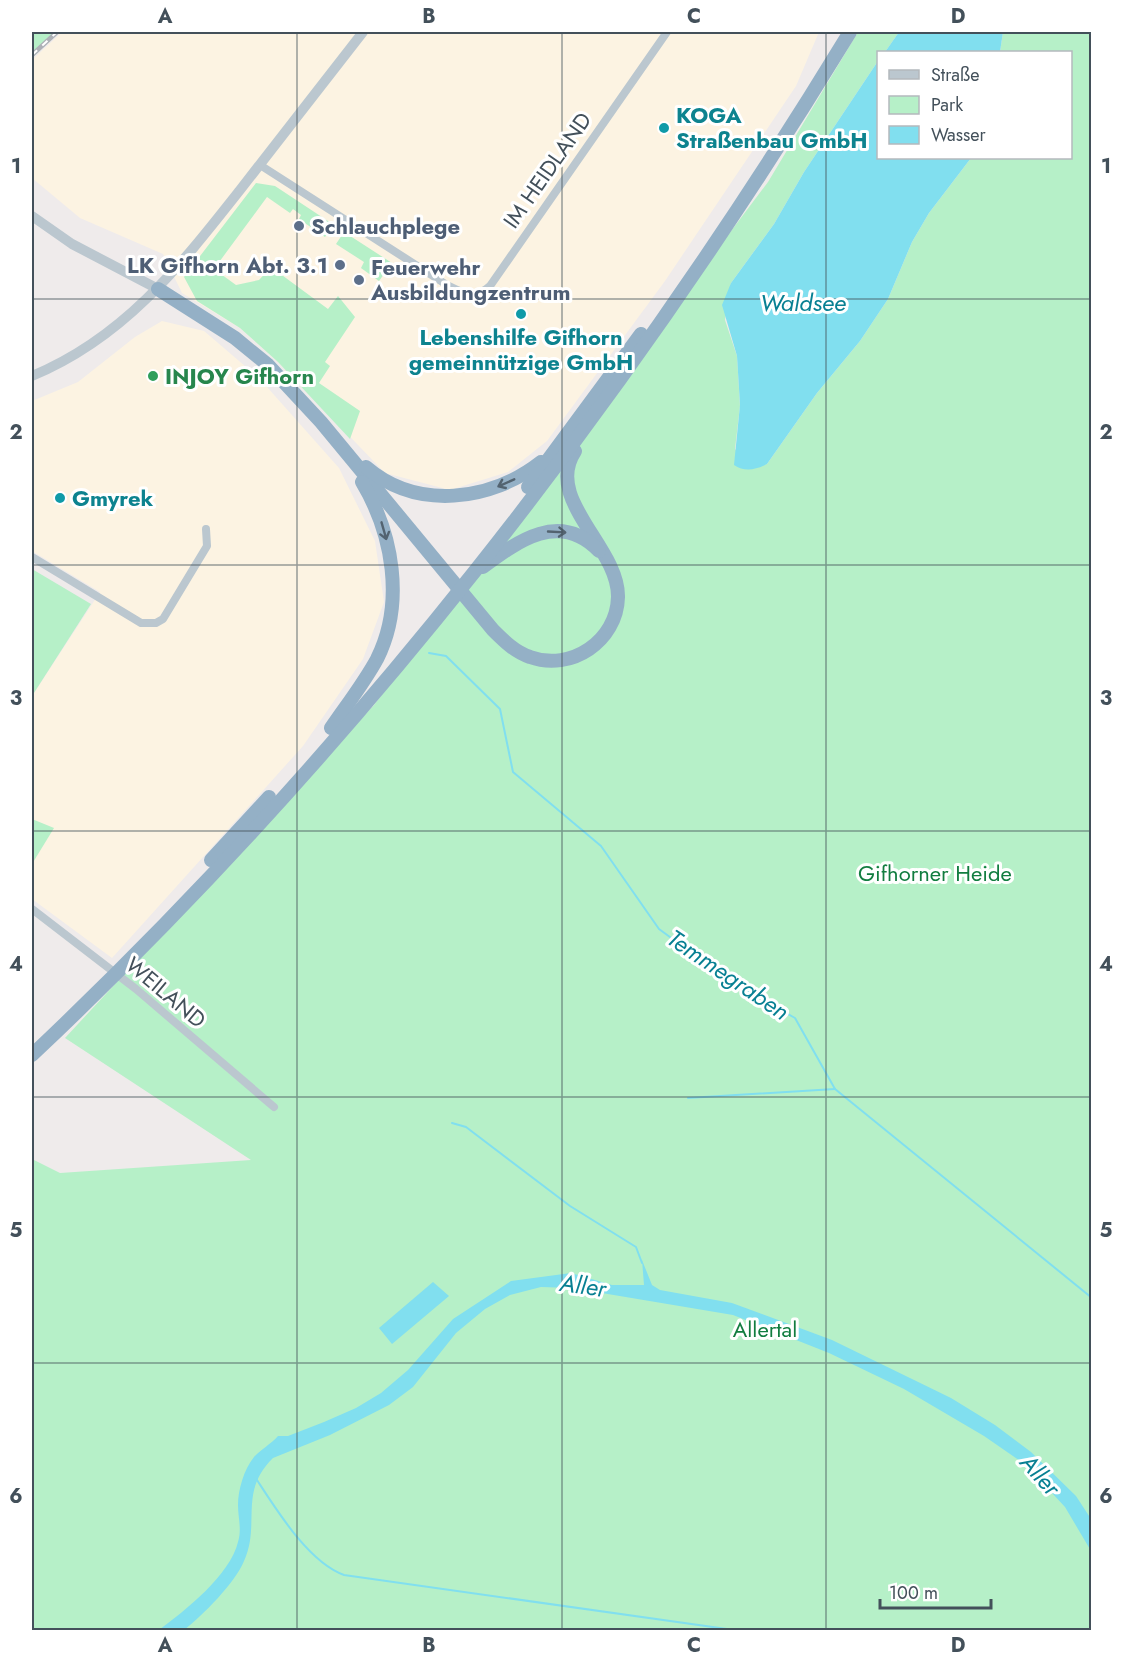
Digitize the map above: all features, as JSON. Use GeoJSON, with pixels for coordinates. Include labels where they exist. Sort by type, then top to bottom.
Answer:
{"type":"FeatureCollection","features":[{"type":"Feature","properties":{"kind":"highway"},"geometry":{"type":"LineString","coordinates":[[32,1043],[112,965],[331,728],[464,570],[634,344],[748,180],[840,32]]}},
{"type":"Feature","properties":{"kind":"highway"},"geometry":{"type":"LineString","coordinates":[[32,1055],[119,970],[253,828],[399,663],[470,577],[584,430],[735,213],[850,32]]}},
{"type":"Feature","properties":{"kind":"highway"},"geometry":{"type":"LineString","coordinates":[[158,290],[235,338],[268,365],[338,442],[501,638],[524,654],[549,661],[574,657],[601,639],[614,619],[618,595],[610,564],[576,507],[568,485],[568,465],[584,430]]}},
{"type":"Feature","properties":{"kind":"highway"},"geometry":{"type":"LineString","coordinates":[[338,442],[379,478],[397,487],[433,496],[470,494],[503,485],[528,472],[555,451]]}},
{"type":"Feature","properties":{"kind":"highway"},"geometry":{"type":"LineString","coordinates":[[331,728],[377,658],[386,634],[392,585],[388,548],[380,515],[338,442]]}},
{"type":"Feature","properties":{"kind":"highway"},"geometry":{"type":"LineString","coordinates":[[470,577],[522,539],[551,531],[568,533],[584,540],[610,564]]}},
{"type":"Feature","properties":{"kind":"street"},"geometry":{"type":"LineString","coordinates":[[32,376],[90,345],[158,290],[260,165],[363,32]]}},
{"type":"Feature","properties":{"kind":"street","name":"IM HEIDLAND"},"geometry":{"type":"LineString","coordinates":[[260,165],[447,285],[468,295],[481,294],[490,286],[667,32]]}},
{"type":"Feature","properties":{"kind":"street"},"geometry":{"type":"LineString","coordinates":[[32,216],[72,244],[158,290]]}},
{"type":"Feature","properties":{"kind":"street"},"geometry":{"type":"LineString","coordinates":[[32,557],[141,623],[149,625],[163,619],[173,603],[207,546],[206,530]]}},
{"type":"Feature","properties":{"kind":"street","name":"WEILAND"},"geometry":{"type":"LineString","coordinates":[[32,909],[136,989],[274,1107]]}},
{"type":"Feature","properties":{"kind":"shaded area"},"geometry":{"type":"Polygon","coordinates":[[[62,32],[819,32],[796,86],[665,281],[547,441],[508,472],[450,490],[385,473],[278,362],[240,328],[182,293],[163,254],[80,218],[32,178],[32,60],[62,32]]]}},
{"type":"Feature","properties":{"kind":"shaded area"},"geometry":{"type":"Polygon","coordinates":[[[162,321],[204,331],[259,378],[339,468],[375,541],[384,602],[363,659],[303,746],[112,958],[32,899],[32,696],[100,592],[32,551],[32,401],[78,382],[135,337],[162,321]]]}},
{"type":"Feature","properties":{"kind":"green space"},"geometry":{"type":"Polygon","coordinates":[[[32,32],[59,32],[32,58],[32,32]]]}},
{"type":"Feature","properties":{"kind":"green space"},"geometry":{"type":"Polygon","coordinates":[[[858,32],[899,32],[886,51],[877,51],[877,62],[804,172],[774,224],[731,283],[725,320],[737,356],[740,406],[735,449],[750,469],[767,464],[817,393],[860,341],[888,299],[912,242],[929,213],[970,159],[1072,159],[1072,51],[1000,51],[1003,32],[1091,32],[1091,1630],[32,1630],[32,1159],[60,1173],[251,1160],[65,1038],[374,705],[768,182],[858,32]]]}},
{"type":"Feature","properties":{"kind":"green space"},"geometry":{"type":"Polygon","coordinates":[[[256,183],[275,186],[334,225],[325,237],[299,219],[301,215],[293,209],[290,213],[267,197],[214,269],[236,285],[259,280],[271,267],[328,309],[338,296],[355,317],[325,362],[330,366],[319,383],[360,411],[350,439],[278,362],[240,328],[197,301],[184,277],[256,183]]]}},
{"type":"Feature","properties":{"kind":"green space"},"geometry":{"type":"Polygon","coordinates":[[[344,232],[392,263],[379,281],[361,268],[364,262],[336,244],[344,232]]]}},
{"type":"Feature","properties":{"kind":"green space"},"geometry":{"type":"Polygon","coordinates":[[[32,569],[91,604],[32,696],[32,569]]]}},
{"type":"Feature","properties":{"kind":"green space"},"geometry":{"type":"Polygon","coordinates":[[[32,819],[54,828],[32,864],[32,819]]]}},
{"type":"Feature","properties":{"kind":"water"},"geometry":{"type":"Polygon","coordinates":[[[899,32],[1003,32],[1000,51],[886,51],[899,32]]]}},
{"type":"Feature","properties":{"kind":"water","name":"Waldsee"},"geometry":{"type":"Polygon","coordinates":[[[877,62],[877,159],[970,159],[929,213],[912,242],[888,299],[860,341],[817,393],[767,464],[754,469],[742,469],[734,465],[740,405],[737,356],[722,305],[731,283],[774,224],[804,172],[877,62]]]}},
{"type":"Feature","properties":{"kind":"water","name":"Aller"},"geometry":{"type":"Polygon","coordinates":[[[642,1260],[652,1285],[660,1290],[732,1303],[832,1340],[951,1398],[995,1425],[1031,1452],[1076,1496],[1091,1519],[1091,1551],[1065,1507],[1026,1465],[984,1436],[904,1389],[829,1353],[733,1315],[572,1288],[541,1287],[510,1295],[485,1309],[456,1333],[413,1387],[389,1405],[330,1435],[273,1458],[256,1483],[249,1547],[240,1570],[226,1589],[184,1630],[159,1630],[206,1591],[226,1567],[239,1537],[240,1486],[250,1462],[278,1436],[288,1436],[324,1422],[356,1408],[381,1393],[408,1370],[453,1319],[511,1281],[571,1273],[612,1285],[644,1285],[642,1260]]]}},
{"type":"Feature","properties":{"kind":"water"},"geometry":{"type":"Polygon","coordinates":[[[433,1282],[449,1296],[392,1344],[379,1328],[433,1282]]]}},
{"type":"Feature","properties":{"kind":"waterway","name":"Temmegraben"},"geometry":{"type":"LineString","coordinates":[[429,653],[446,656],[500,709],[513,772],[601,846],[659,929],[727,979],[795,1018],[835,1089],[1092,1298]]}},
{"type":"Feature","properties":{"kind":"waterway"},"geometry":{"type":"LineString","coordinates":[[688,1098],[835,1089]]}},
{"type":"Feature","properties":{"kind":"waterway"},"geometry":{"type":"LineString","coordinates":[[452,1123],[466,1127],[570,1206],[636,1247],[642,1263]]}},
{"type":"Feature","properties":{"kind":"waterway"},"geometry":{"type":"LineString","coordinates":[[255,1477],[283,1519],[306,1547],[318,1559],[344,1575],[734,1630]]}},
{"type":"Feature","properties":{"kind":"railway"},"geometry":{"type":"LineString","coordinates":[[32,55],[57,32]]}},
{"type":"Feature","properties":{"kind":"place","name":"KOGA Straßenbau GmbH"},"geometry":{"type":"Point","coordinates":[664,128]}},
{"type":"Feature","properties":{"kind":"place","name":"Schlauchplege"},"geometry":{"type":"Point","coordinates":[299,226]}},
{"type":"Feature","properties":{"kind":"place","name":"LK Gifhorn Abt. 3.1"},"geometry":{"type":"Point","coordinates":[340,265]}},
{"type":"Feature","properties":{"kind":"place","name":"Feuerwehr Ausbildungzentrum"},"geometry":{"type":"Point","coordinates":[359,280]}},
{"type":"Feature","properties":{"kind":"place","name":"Lebenshilfe Gifhorn gemeinnützige GmbH"},"geometry":{"type":"Point","coordinates":[521,314]}},
{"type":"Feature","properties":{"kind":"place","name":"INJOY Gifhorn"},"geometry":{"type":"Point","coordinates":[153,376]}},
{"type":"Feature","properties":{"kind":"place","name":"Gmyrek"},"geometry":{"type":"Point","coordinates":[60,498]}},
{"type":"Feature","properties":{"kind":"park label","name":"Gifhorner Heide"},"geometry":{"type":"Point","coordinates":[935,873]}},
{"type":"Feature","properties":{"kind":"park label","name":"Allertal"},"geometry":{"type":"Point","coordinates":[765,1329]}}]}
